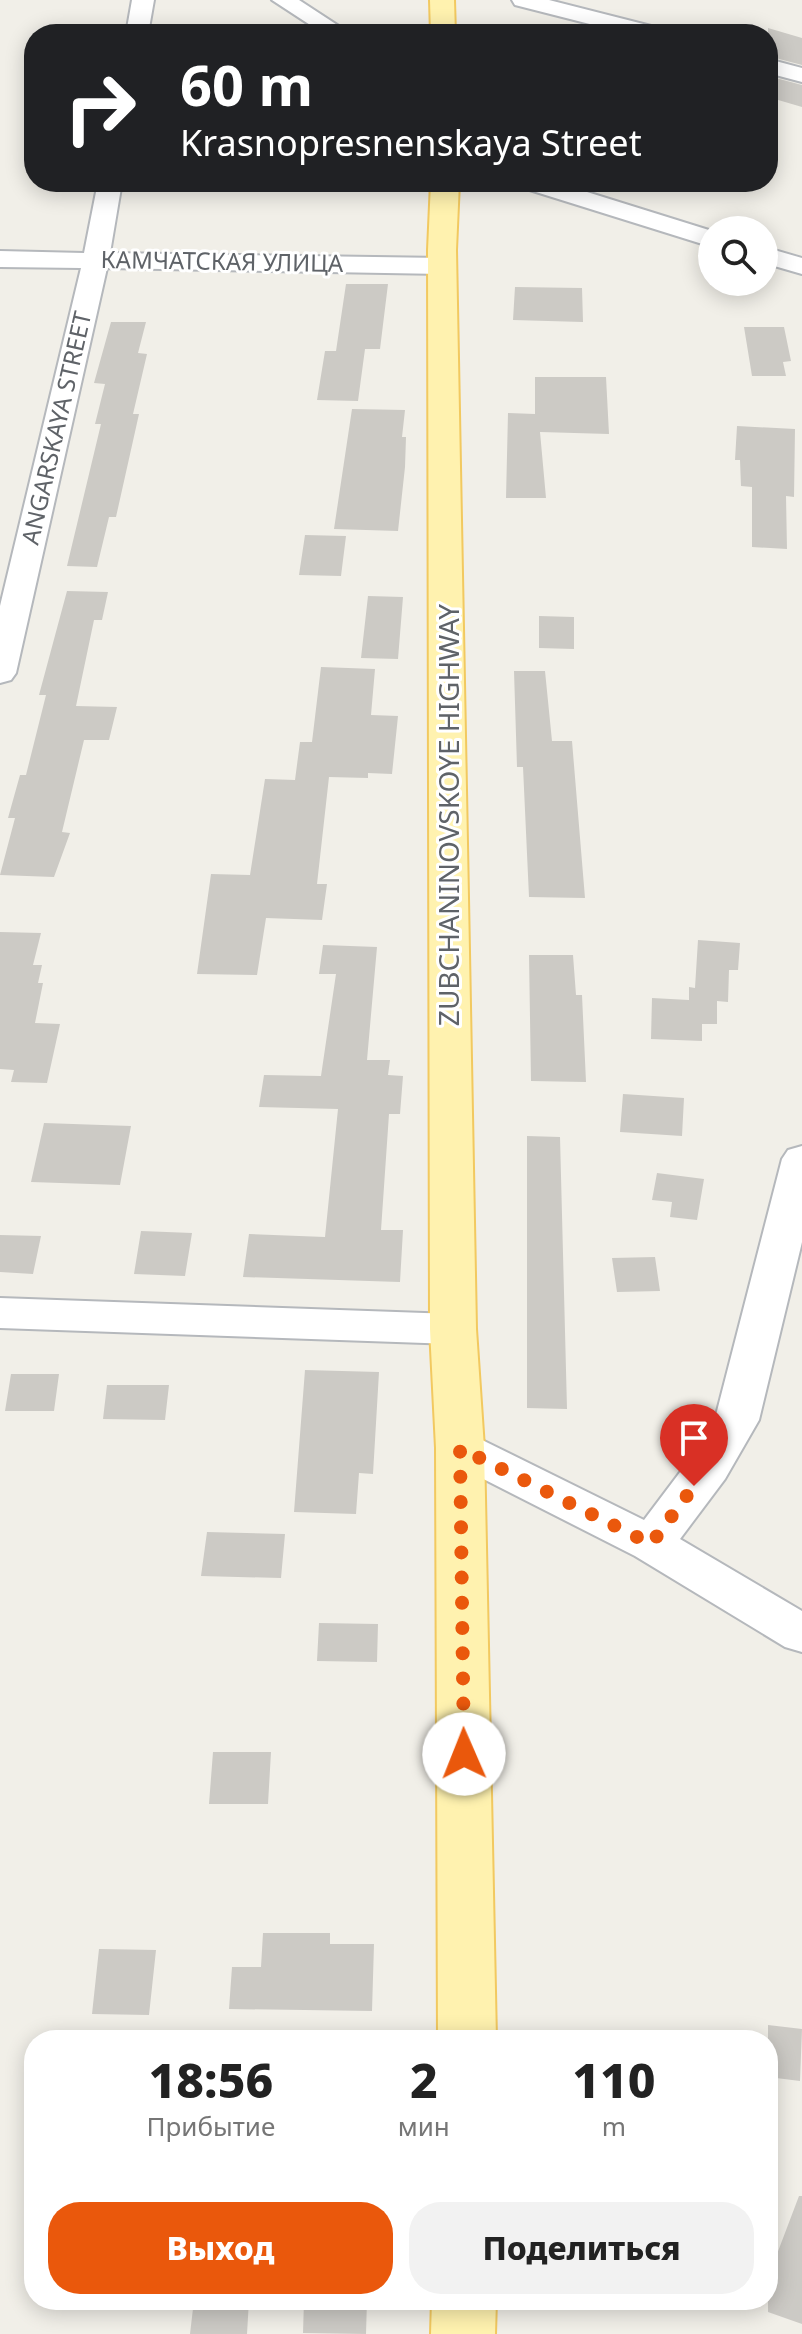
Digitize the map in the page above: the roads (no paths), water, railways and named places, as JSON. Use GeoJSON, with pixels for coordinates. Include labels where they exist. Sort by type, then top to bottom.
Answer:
{"type":"FeatureCollection","features":[{"type":"Feature","properties":{"kind":"main road"},"geometry":{"type":"LineString","coordinates":[[442,0],[443,24]]}},
{"type":"Feature","properties":{"kind":"main road","name":"ZUBCHANINOVSKOYE HIGHWAY"},"geometry":{"type":"LineString","coordinates":[[445,192],[453,1329],[460,1448],[467,2030]]}},
{"type":"Feature","properties":{"kind":"main road"},"geometry":{"type":"LineString","coordinates":[[463,2334],[464,2310]]}},
{"type":"Feature","properties":{"kind":"street"},"geometry":{"type":"LineString","coordinates":[[139,24],[143,0]]}},
{"type":"Feature","properties":{"kind":"street"},"geometry":{"type":"LineString","coordinates":[[283,0],[323,24]]}},
{"type":"Feature","properties":{"kind":"street"},"geometry":{"type":"LineString","coordinates":[[523,0],[616,24]]}},
{"type":"Feature","properties":{"kind":"street"},"geometry":{"type":"LineString","coordinates":[[778,69],[802,75]]}},
{"type":"Feature","properties":{"kind":"street","name":"ANGARSKAYA STREET"},"geometry":{"type":"LineString","coordinates":[[0,673],[96,260],[108,192]]}},
{"type":"Feature","properties":{"kind":"street"},"geometry":{"type":"LineString","coordinates":[[561,192],[698,235]]}},
{"type":"Feature","properties":{"kind":"street","name":"КАМЧАТСКАЯ УЛИЦА"},"geometry":{"type":"LineString","coordinates":[[0,259],[443,266]]}},
{"type":"Feature","properties":{"kind":"street"},"geometry":{"type":"LineString","coordinates":[[778,259],[802,266]]}},
{"type":"Feature","properties":{"kind":"street"},"geometry":{"type":"LineString","coordinates":[[651,1544],[709,1467],[737,1420],[802,1159]]}},
{"type":"Feature","properties":{"kind":"street"},"geometry":{"type":"LineString","coordinates":[[0,1313],[453,1329]]}},
{"type":"Feature","properties":{"kind":"street"},"geometry":{"type":"LineString","coordinates":[[460,1448],[651,1544],[802,1634]]}}]}
